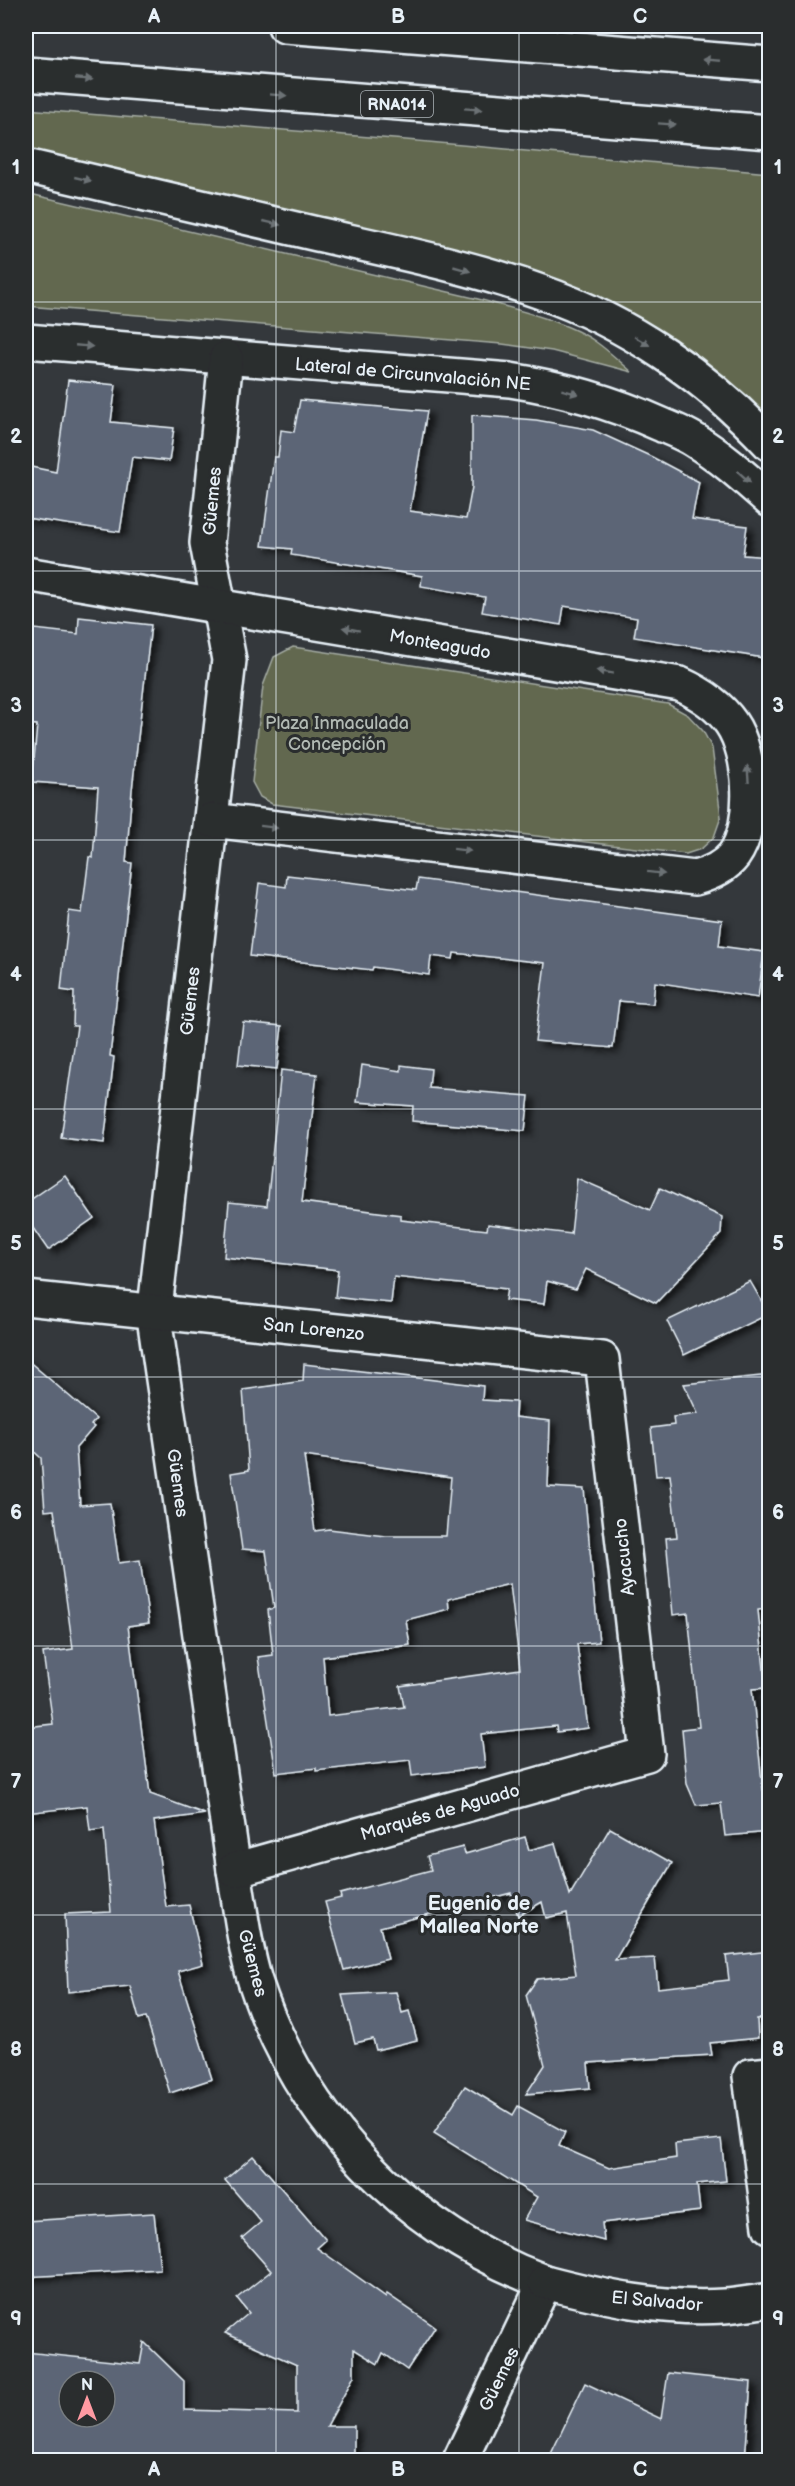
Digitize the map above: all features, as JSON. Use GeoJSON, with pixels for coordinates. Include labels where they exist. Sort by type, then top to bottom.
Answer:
{"type":"FeatureCollection","features":[{"type":"Feature","properties":{"kind":"main road"},"geometry":{"type":"LineString","coordinates":[[285,26],[770,64]]}},
{"type":"Feature","properties":{"kind":"main road","name":"RNA014"},"geometry":{"type":"LineString","coordinates":[[26,74],[768,132]]}},
{"type":"Feature","properties":{"kind":"main road"},"geometry":{"type":"LineString","coordinates":[[26,166],[456,267],[542,292],[611,323],[674,359],[727,402],[770,444]]}},
{"type":"Feature","properties":{"kind":"main road","name":"Lateral de Circunvalación NE"},"geometry":{"type":"LineString","coordinates":[[26,341],[510,380],[548,386],[591,397],[635,413],[692,439],[730,464],[770,500]]}},
{"type":"Feature","properties":{"kind":"main road","name":"Güemes"},"geometry":{"type":"LineString","coordinates":[[226,358],[207,543],[229,660],[155,1312],[234,1870],[247,1951],[266,2009],[296,2073],[336,2133],[374,2174],[423,2216],[479,2252],[505,2266],[545,2282],[460,2460]]}},
{"type":"Feature","properties":{"kind":"main road","name":"Monteagudo"},"geometry":{"type":"LineString","coordinates":[[26,574],[680,684],[696,691],[716,705],[731,723],[742,745],[748,768],[749,792],[756,833],[740,844],[724,865],[713,872],[695,878],[211,820]]}},
{"type":"Feature","properties":{"kind":"main road","name":"San Lorenzo"},"geometry":{"type":"LineString","coordinates":[[26,1298],[602,1359]]}},
{"type":"Feature","properties":{"kind":"main road","name":"Ayacucho"},"geometry":{"type":"LineString","coordinates":[[602,1359],[647,1754]]}},
{"type":"Feature","properties":{"kind":"main road","name":"Marqués de Aguado"},"geometry":{"type":"LineString","coordinates":[[234,1870],[647,1754]]}},
{"type":"Feature","properties":{"kind":"main road"},"geometry":{"type":"LineString","coordinates":[[760,2075],[770,2227]]}},
{"type":"Feature","properties":{"kind":"main road","name":"El Salvador"},"geometry":{"type":"LineString","coordinates":[[545,2282],[606,2297],[668,2304],[723,2306],[770,2300]]}},
{"type":"Feature","properties":{"kind":"green space"},"geometry":{"type":"Polygon","coordinates":[[[26,109],[769,173],[769,422],[747,399],[699,358],[647,322],[590,293],[533,271],[474,253],[250,203],[26,148],[26,109]]]}},
{"type":"Feature","properties":{"kind":"green space"},"geometry":{"type":"Polygon","coordinates":[[[26,193],[521,311],[554,321],[584,334],[601,345],[632,372],[552,351],[502,344],[26,306],[26,193]]]}},
{"type":"Feature","properties":{"kind":"green space","name":"Plaza Inmaculada Concepción"},"geometry":{"type":"Polygon","coordinates":[[[293,647],[668,704],[688,715],[703,731],[712,748],[721,817],[714,837],[701,849],[686,854],[272,804],[260,797],[252,782],[263,686],[274,657],[293,647]]]}},
{"type":"Feature","properties":{"kind":"building"},"geometry":{"type":"Polygon","coordinates":[[[68,380],[116,385],[111,422],[174,428],[169,461],[132,457],[120,532],[26,518],[26,466],[56,472],[68,380]]]}},
{"type":"Feature","properties":{"kind":"building"},"geometry":{"type":"Polygon","coordinates":[[[300,400],[427,411],[410,511],[466,519],[472,487],[472,415],[536,420],[593,430],[699,482],[692,519],[747,526],[743,555],[770,557],[770,659],[634,637],[637,618],[564,606],[561,625],[482,612],[485,597],[421,586],[422,576],[291,555],[292,549],[262,546],[274,457],[278,457],[281,430],[294,432],[300,400]]]}},
{"type":"Feature","properties":{"kind":"building"},"geometry":{"type":"Polygon","coordinates":[[[79,617],[151,625],[132,790],[126,862],[132,863],[110,1056],[114,1057],[104,1143],[61,1138],[77,1026],[73,1026],[74,992],[61,990],[69,911],[82,913],[89,857],[93,858],[98,787],[32,782],[37,725],[26,724],[26,628],[78,634],[79,617]]]}},
{"type":"Feature","properties":{"kind":"building"},"geometry":{"type":"Polygon","coordinates":[[[287,875],[416,890],[418,879],[722,920],[719,946],[764,952],[758,998],[655,982],[653,1004],[619,1001],[613,1048],[535,1041],[545,963],[454,953],[453,959],[431,956],[429,975],[373,967],[372,970],[250,956],[259,883],[286,887],[287,875]]]}},
{"type":"Feature","properties":{"kind":"building"},"geometry":{"type":"Polygon","coordinates":[[[243,1022],[282,1026],[277,1069],[238,1065],[243,1022]]]}},
{"type":"Feature","properties":{"kind":"building"},"geometry":{"type":"Polygon","coordinates":[[[362,1065],[401,1071],[401,1065],[431,1069],[429,1088],[529,1096],[525,1131],[412,1121],[413,1106],[357,1102],[362,1065]]]}},
{"type":"Feature","properties":{"kind":"building"},"geometry":{"type":"Polygon","coordinates":[[[281,1070],[317,1074],[302,1202],[401,1215],[401,1220],[487,1230],[488,1224],[571,1234],[577,1178],[650,1210],[660,1188],[722,1217],[721,1234],[656,1303],[586,1269],[576,1289],[547,1281],[544,1304],[505,1300],[507,1289],[394,1277],[391,1303],[358,1300],[335,1297],[338,1270],[224,1257],[229,1202],[267,1206],[281,1070]]]}},
{"type":"Feature","properties":{"kind":"building"},"geometry":{"type":"Polygon","coordinates":[[[65,1176],[94,1218],[48,1250],[26,1218],[26,1203],[65,1176]]]}},
{"type":"Feature","properties":{"kind":"building"},"geometry":{"type":"Polygon","coordinates":[[[750,1281],[769,1314],[684,1355],[667,1321],[750,1281]]]}},
{"type":"Feature","properties":{"kind":"building"},"geometry":{"type":"Polygon","coordinates":[[[26,1359],[96,1419],[91,1425],[94,1427],[76,1448],[80,1505],[110,1503],[119,1563],[140,1560],[149,1623],[128,1626],[150,1794],[205,1814],[154,1821],[166,1907],[189,1905],[203,1964],[178,1971],[212,2079],[170,2093],[146,2017],[139,2019],[130,1986],[68,1992],[65,1914],[111,1912],[104,1829],[90,1831],[87,1806],[26,1813],[26,1727],[53,1724],[43,1653],[73,1649],[54,1510],[45,1511],[41,1458],[26,1444],[26,1359]]]}},
{"type":"Feature","properties":{"kind":"building"},"geometry":{"type":"Polygon","coordinates":[[[304,1364],[483,1386],[482,1400],[516,1402],[515,1417],[550,1421],[548,1487],[584,1489],[599,1642],[577,1644],[588,1728],[557,1732],[556,1726],[481,1734],[485,1767],[412,1776],[410,1760],[316,1771],[316,1768],[276,1773],[258,1657],[273,1655],[268,1610],[274,1608],[266,1551],[242,1549],[231,1473],[249,1470],[243,1390],[303,1381],[304,1364]],[[304,1456],[315,1531],[329,1529],[386,1536],[446,1536],[451,1477],[304,1456]],[[510,1584],[448,1599],[449,1609],[406,1620],[410,1645],[323,1657],[328,1716],[404,1707],[400,1686],[520,1669],[510,1584]]]}},
{"type":"Feature","properties":{"kind":"building"},"geometry":{"type":"Polygon","coordinates":[[[770,1375],[770,1527],[763,1528],[770,1608],[758,1610],[766,1688],[752,1689],[763,1790],[770,1789],[770,1832],[725,1836],[721,1803],[696,1805],[687,1784],[682,1729],[699,1727],[688,1613],[673,1615],[666,1538],[677,1537],[670,1475],[656,1476],[651,1428],[674,1425],[673,1417],[698,1414],[684,1384],[770,1375]]]}},
{"type":"Feature","properties":{"kind":"building"},"geometry":{"type":"Polygon","coordinates":[[[610,1828],[672,1863],[615,1960],[655,1958],[658,1988],[729,1980],[726,1956],[770,1951],[770,2018],[757,2019],[758,2038],[710,2043],[712,2055],[588,2063],[590,2088],[526,2094],[545,2065],[526,1995],[537,1979],[576,1975],[567,1913],[546,1918],[542,1902],[518,1916],[511,1893],[380,1927],[388,1959],[344,1970],[325,1902],[341,1898],[340,1894],[431,1870],[427,1856],[463,1847],[465,1854],[525,1837],[529,1850],[555,1843],[570,1895],[610,1828]]]}},
{"type":"Feature","properties":{"kind":"building"},"geometry":{"type":"Polygon","coordinates":[[[396,1992],[402,2013],[409,2011],[417,2040],[376,2050],[373,2039],[355,2043],[342,1995],[396,1992]]]}},
{"type":"Feature","properties":{"kind":"building"},"geometry":{"type":"Polygon","coordinates":[[[465,2086],[513,2115],[518,2106],[565,2132],[559,2146],[609,2168],[676,2158],[675,2144],[721,2139],[726,2181],[697,2184],[700,2211],[602,2223],[604,2241],[524,2220],[537,2197],[434,2133],[465,2086]]]}},
{"type":"Feature","properties":{"kind":"building"},"geometry":{"type":"Polygon","coordinates":[[[253,2156],[326,2240],[317,2248],[386,2297],[387,2294],[435,2327],[407,2370],[383,2353],[378,2364],[354,2349],[354,2376],[327,2426],[354,2426],[354,2460],[26,2460],[26,2352],[140,2364],[144,2342],[184,2381],[184,2410],[297,2413],[297,2365],[225,2333],[249,2313],[237,2298],[271,2271],[242,2238],[261,2222],[225,2180],[253,2156]]]}},
{"type":"Feature","properties":{"kind":"building"},"geometry":{"type":"Polygon","coordinates":[[[154,2213],[160,2269],[26,2277],[26,2221],[154,2213]]]}},
{"type":"Feature","properties":{"kind":"building"},"geometry":{"type":"Polygon","coordinates":[[[668,2373],[751,2382],[745,2460],[670,2460],[670,2458],[610,2455],[607,2460],[548,2460],[585,2383],[661,2419],[668,2373]]]}},
{"type":"Feature","properties":{"kind":"district","name":"Eugenio de Mallea Norte"},"geometry":{"type":"Point","coordinates":[479,1914]}}]}
